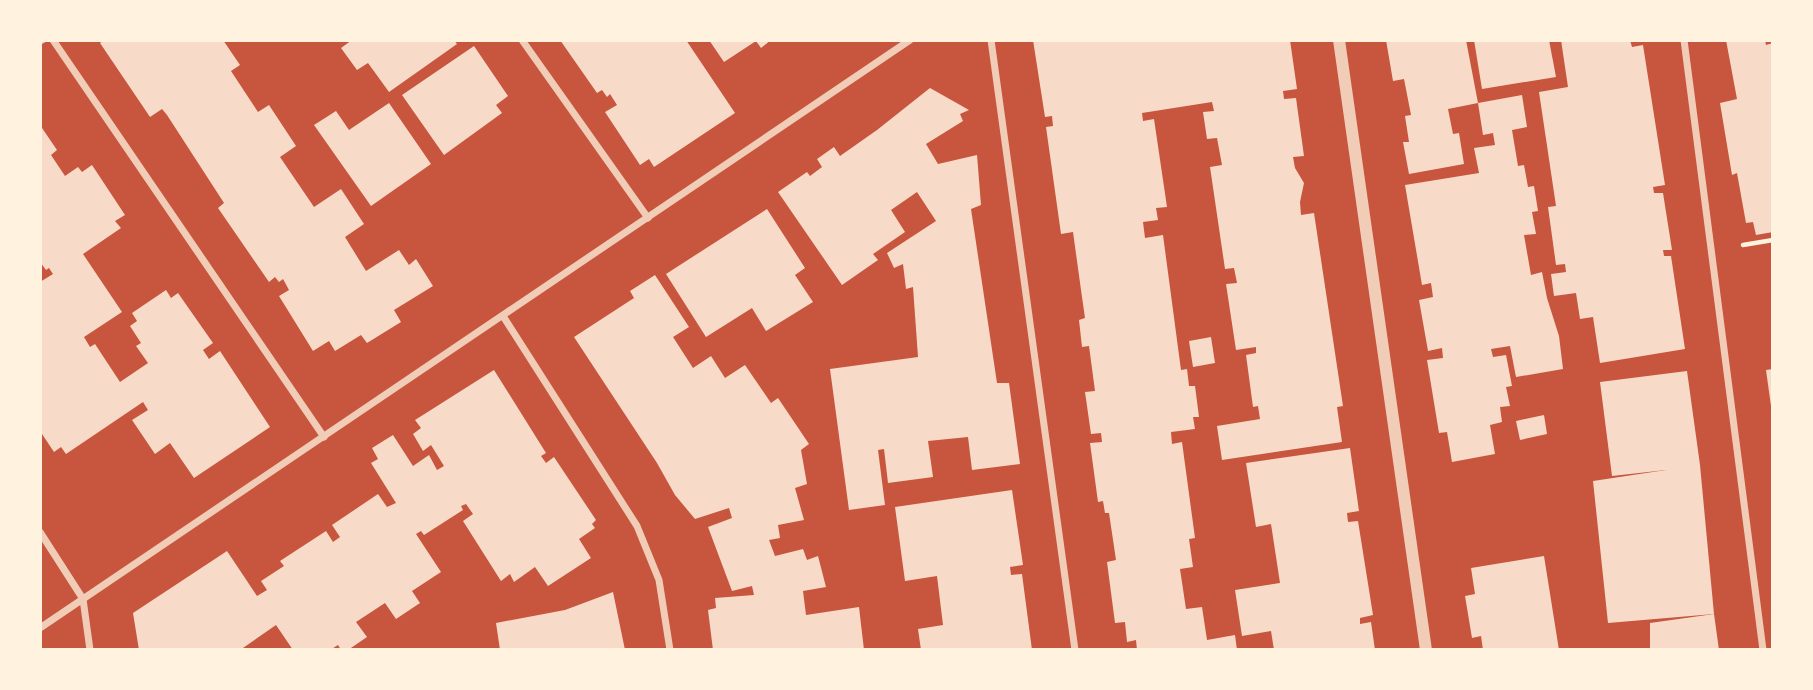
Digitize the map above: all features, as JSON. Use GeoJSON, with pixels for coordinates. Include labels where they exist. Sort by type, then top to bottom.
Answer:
{"type":"FeatureCollection","features":[{"type":"Feature","properties":{"kind":"street"},"geometry":{"type":"LineString","coordinates":[[53,40],[324,436]]}},
{"type":"Feature","properties":{"kind":"street"},"geometry":{"type":"LineString","coordinates":[[522,40],[648,218]]}},
{"type":"Feature","properties":{"kind":"street"},"geometry":{"type":"LineString","coordinates":[[40,628],[910,40]]}},
{"type":"Feature","properties":{"kind":"street"},"geometry":{"type":"LineString","coordinates":[[991,40],[1075,650]]}},
{"type":"Feature","properties":{"kind":"street"},"geometry":{"type":"LineString","coordinates":[[1339,40],[1426,650]]}},
{"type":"Feature","properties":{"kind":"street"},"geometry":{"type":"LineString","coordinates":[[1684,40],[1763,650]]}},
{"type":"Feature","properties":{"kind":"street"},"geometry":{"type":"LineString","coordinates":[[503,316],[637,526],[659,580],[670,650]]}},
{"type":"Feature","properties":{"kind":"street"},"geometry":{"type":"LineString","coordinates":[[40,532],[83,599],[90,650]]}},
{"type":"Feature","properties":{"kind":"building"},"geometry":{"type":"Polygon","coordinates":[[[104,40],[223,40],[240,65],[231,71],[258,112],[269,105],[296,146],[280,157],[314,207],[341,189],[364,224],[345,237],[366,271],[399,250],[409,265],[416,259],[433,286],[394,310],[401,322],[367,343],[361,335],[335,351],[329,341],[313,351],[279,296],[289,290],[283,279],[279,282],[275,277],[269,282],[218,208],[224,203],[167,115],[162,109],[150,117],[100,43],[104,40]]]}},
{"type":"Feature","properties":{"kind":"building"},"geometry":{"type":"Polygon","coordinates":[[[352,40],[454,40],[457,44],[389,92],[368,63],[357,70],[341,48],[352,40]]]}},
{"type":"Feature","properties":{"kind":"building"},"geometry":{"type":"Polygon","coordinates":[[[560,40],[686,40],[735,113],[654,167],[649,159],[640,165],[605,112],[617,105],[610,94],[607,97],[602,90],[597,93],[560,40]]]}},
{"type":"Feature","properties":{"kind":"building"},"geometry":{"type":"Polygon","coordinates":[[[709,40],[771,40],[761,48],[756,41],[724,62],[709,40]]]}},
{"type":"Feature","properties":{"kind":"building"},"geometry":{"type":"Polygon","coordinates":[[[1033,40],[1290,40],[1297,89],[1283,91],[1284,99],[1296,98],[1304,156],[1293,157],[1295,168],[1304,183],[1300,202],[1301,215],[1314,213],[1343,406],[1337,407],[1342,442],[1222,460],[1217,426],[1260,419],[1258,406],[1253,407],[1246,355],[1256,353],[1256,347],[1236,350],[1226,284],[1237,283],[1234,268],[1225,269],[1210,167],[1222,165],[1217,138],[1207,139],[1203,112],[1214,111],[1212,102],[1142,113],[1143,121],[1154,119],[1167,207],[1156,208],[1158,220],[1143,222],[1145,238],[1163,235],[1181,370],[1187,369],[1189,386],[1195,386],[1199,417],[1193,417],[1195,429],[1171,432],[1172,444],[1182,442],[1195,538],[1189,539],[1193,567],[1180,569],[1186,609],[1202,607],[1207,640],[1235,635],[1237,650],[1137,650],[1136,640],[1127,642],[1125,622],[1115,623],[1107,562],[1116,560],[1109,513],[1105,513],[1103,501],[1098,502],[1090,443],[1102,442],[1101,433],[1091,434],[1085,392],[1095,391],[1089,346],[1082,347],[1079,320],[1085,318],[1073,232],[1061,234],[1046,127],[1053,126],[1052,116],[1045,117],[1033,40]]]}},
{"type":"Feature","properties":{"kind":"building"},"geometry":{"type":"Polygon","coordinates":[[[1386,40],[1466,40],[1478,103],[1448,109],[1453,134],[1459,133],[1464,164],[1409,174],[1403,142],[1409,142],[1405,116],[1411,115],[1404,79],[1393,81],[1386,40]]]}},
{"type":"Feature","properties":{"kind":"building"},"geometry":{"type":"Polygon","coordinates":[[[1474,40],[1549,40],[1556,77],[1482,89],[1474,40]]]}},
{"type":"Feature","properties":{"kind":"building"},"geometry":{"type":"Polygon","coordinates":[[[1561,40],[1630,40],[1632,47],[1643,45],[1665,185],[1653,187],[1654,193],[1663,193],[1672,250],[1663,250],[1664,256],[1671,256],[1685,349],[1600,363],[1593,317],[1580,319],[1576,293],[1554,296],[1551,274],[1566,272],[1565,264],[1556,265],[1548,207],[1556,206],[1539,92],[1568,87],[1561,40]]]}},
{"type":"Feature","properties":{"kind":"building"},"geometry":{"type":"Polygon","coordinates":[[[1726,40],[1765,40],[1766,45],[1773,43],[1773,232],[1756,235],[1753,222],[1746,223],[1737,173],[1732,175],[1720,103],[1737,99],[1726,40]]]}},
{"type":"Feature","properties":{"kind":"building"},"geometry":{"type":"Polygon","coordinates":[[[474,46],[508,96],[496,105],[502,113],[444,155],[402,95],[474,46]]]}},
{"type":"Feature","properties":{"kind":"building"},"geometry":{"type":"Polygon","coordinates":[[[930,88],[969,110],[960,114],[963,121],[926,144],[938,164],[977,155],[981,205],[971,209],[997,383],[1009,383],[1020,464],[972,470],[968,437],[928,441],[933,477],[888,483],[884,449],[878,450],[885,505],[849,510],[830,369],[918,357],[913,287],[906,289],[903,264],[894,268],[887,253],[936,221],[917,192],[891,210],[905,232],[873,254],[878,260],[842,285],[778,192],[807,172],[810,176],[822,167],[817,159],[834,147],[840,156],[930,88]]]}},
{"type":"Feature","properties":{"kind":"building"},"geometry":{"type":"Polygon","coordinates":[[[1522,95],[1527,127],[1512,130],[1518,166],[1524,165],[1528,187],[1534,186],[1538,211],[1532,212],[1536,234],[1524,235],[1531,275],[1542,272],[1559,336],[1563,369],[1516,377],[1510,346],[1491,349],[1493,357],[1506,355],[1512,386],[1506,387],[1510,406],[1500,407],[1502,422],[1490,425],[1495,454],[1452,462],[1447,432],[1439,433],[1427,360],[1443,358],[1442,348],[1428,351],[1419,300],[1433,297],[1431,283],[1422,285],[1405,185],[1479,173],[1474,148],[1495,145],[1493,133],[1483,135],[1478,103],[1522,95]]]}},
{"type":"Feature","properties":{"kind":"building"},"geometry":{"type":"Polygon","coordinates":[[[389,103],[431,164],[371,206],[314,125],[336,111],[349,130],[389,103]]]}},
{"type":"Feature","properties":{"kind":"building"},"geometry":{"type":"Polygon","coordinates":[[[40,125],[57,150],[51,155],[65,176],[78,167],[82,172],[92,165],[125,215],[115,221],[121,228],[83,254],[122,312],[84,337],[90,347],[95,344],[120,382],[148,363],[136,346],[141,343],[130,326],[137,321],[132,313],[166,290],[171,298],[178,293],[213,343],[203,350],[209,359],[220,351],[270,427],[194,478],[170,443],[155,454],[132,420],[148,410],[143,402],[66,454],[61,447],[54,452],[40,431],[40,282],[53,274],[40,262],[40,125]]]}},
{"type":"Feature","properties":{"kind":"building"},"geometry":{"type":"Polygon","coordinates":[[[767,209],[805,268],[795,275],[813,302],[766,331],[752,308],[706,337],[666,274],[767,209]]]}},
{"type":"Feature","properties":{"kind":"building"},"geometry":{"type":"Polygon","coordinates":[[[655,275],[689,327],[673,337],[693,368],[711,356],[725,378],[745,365],[771,403],[778,398],[809,444],[801,450],[807,484],[795,488],[804,520],[778,525],[780,538],[769,540],[775,556],[803,549],[807,560],[818,556],[826,587],[803,591],[806,615],[859,607],[864,650],[713,650],[708,610],[716,608],[715,598],[754,595],[752,586],[732,591],[708,527],[732,518],[729,508],[695,519],[675,495],[574,337],[634,298],[630,291],[655,275]]]}},
{"type":"Feature","properties":{"kind":"building"},"geometry":{"type":"Polygon","coordinates":[[[1211,337],[1215,363],[1193,367],[1189,341],[1211,337]]]}},
{"type":"Feature","properties":{"kind":"building"},"geometry":{"type":"Polygon","coordinates":[[[1773,369],[1773,406],[1771,406],[1766,370],[1773,369]]]}},
{"type":"Feature","properties":{"kind":"building"},"geometry":{"type":"Polygon","coordinates":[[[494,370],[546,453],[541,456],[546,463],[554,457],[596,520],[592,524],[595,528],[579,539],[591,558],[548,586],[535,567],[514,582],[510,574],[501,581],[463,521],[473,514],[466,504],[461,506],[463,510],[424,535],[421,531],[416,534],[441,572],[412,591],[420,603],[396,619],[385,603],[356,622],[367,637],[348,650],[341,650],[338,645],[330,650],[293,650],[276,625],[240,650],[139,650],[133,613],[227,551],[257,596],[267,590],[261,581],[284,566],[280,561],[326,531],[333,542],[340,537],[332,525],[378,494],[387,507],[396,503],[371,463],[378,459],[372,448],[393,435],[413,466],[429,455],[437,470],[444,466],[431,445],[423,451],[413,434],[421,428],[415,420],[494,370]]]}},
{"type":"Feature","properties":{"kind":"building"},"geometry":{"type":"Polygon","coordinates":[[[1687,371],[1700,465],[1714,614],[1608,623],[1593,481],[1666,470],[1612,476],[1600,382],[1687,371]]]}},
{"type":"Feature","properties":{"kind":"building"},"geometry":{"type":"Polygon","coordinates":[[[1544,415],[1547,434],[1520,440],[1516,421],[1544,415]]]}},
{"type":"Feature","properties":{"kind":"building"},"geometry":{"type":"Polygon","coordinates":[[[1350,448],[1359,511],[1347,513],[1348,522],[1358,521],[1373,615],[1360,618],[1360,624],[1371,622],[1375,650],[1274,650],[1271,631],[1242,636],[1235,590],[1280,583],[1271,524],[1256,527],[1246,463],[1350,448]]]}},
{"type":"Feature","properties":{"kind":"building"},"geometry":{"type":"Polygon","coordinates":[[[1012,490],[1023,565],[1010,567],[1011,575],[1022,574],[1032,650],[921,650],[918,629],[943,625],[937,576],[905,581],[895,507],[1012,490]]]}},
{"type":"Feature","properties":{"kind":"building"},"geometry":{"type":"Polygon","coordinates":[[[1544,556],[1559,650],[1483,650],[1481,636],[1472,638],[1465,596],[1475,594],[1471,568],[1544,556]]]}},
{"type":"Feature","properties":{"kind":"building"},"geometry":{"type":"Polygon","coordinates":[[[613,592],[625,650],[500,650],[496,623],[565,610],[613,592]]]}},
{"type":"Feature","properties":{"kind":"building"},"geometry":{"type":"Polygon","coordinates":[[[1714,614],[1719,650],[1650,650],[1650,623],[1714,614]]]}}]}
